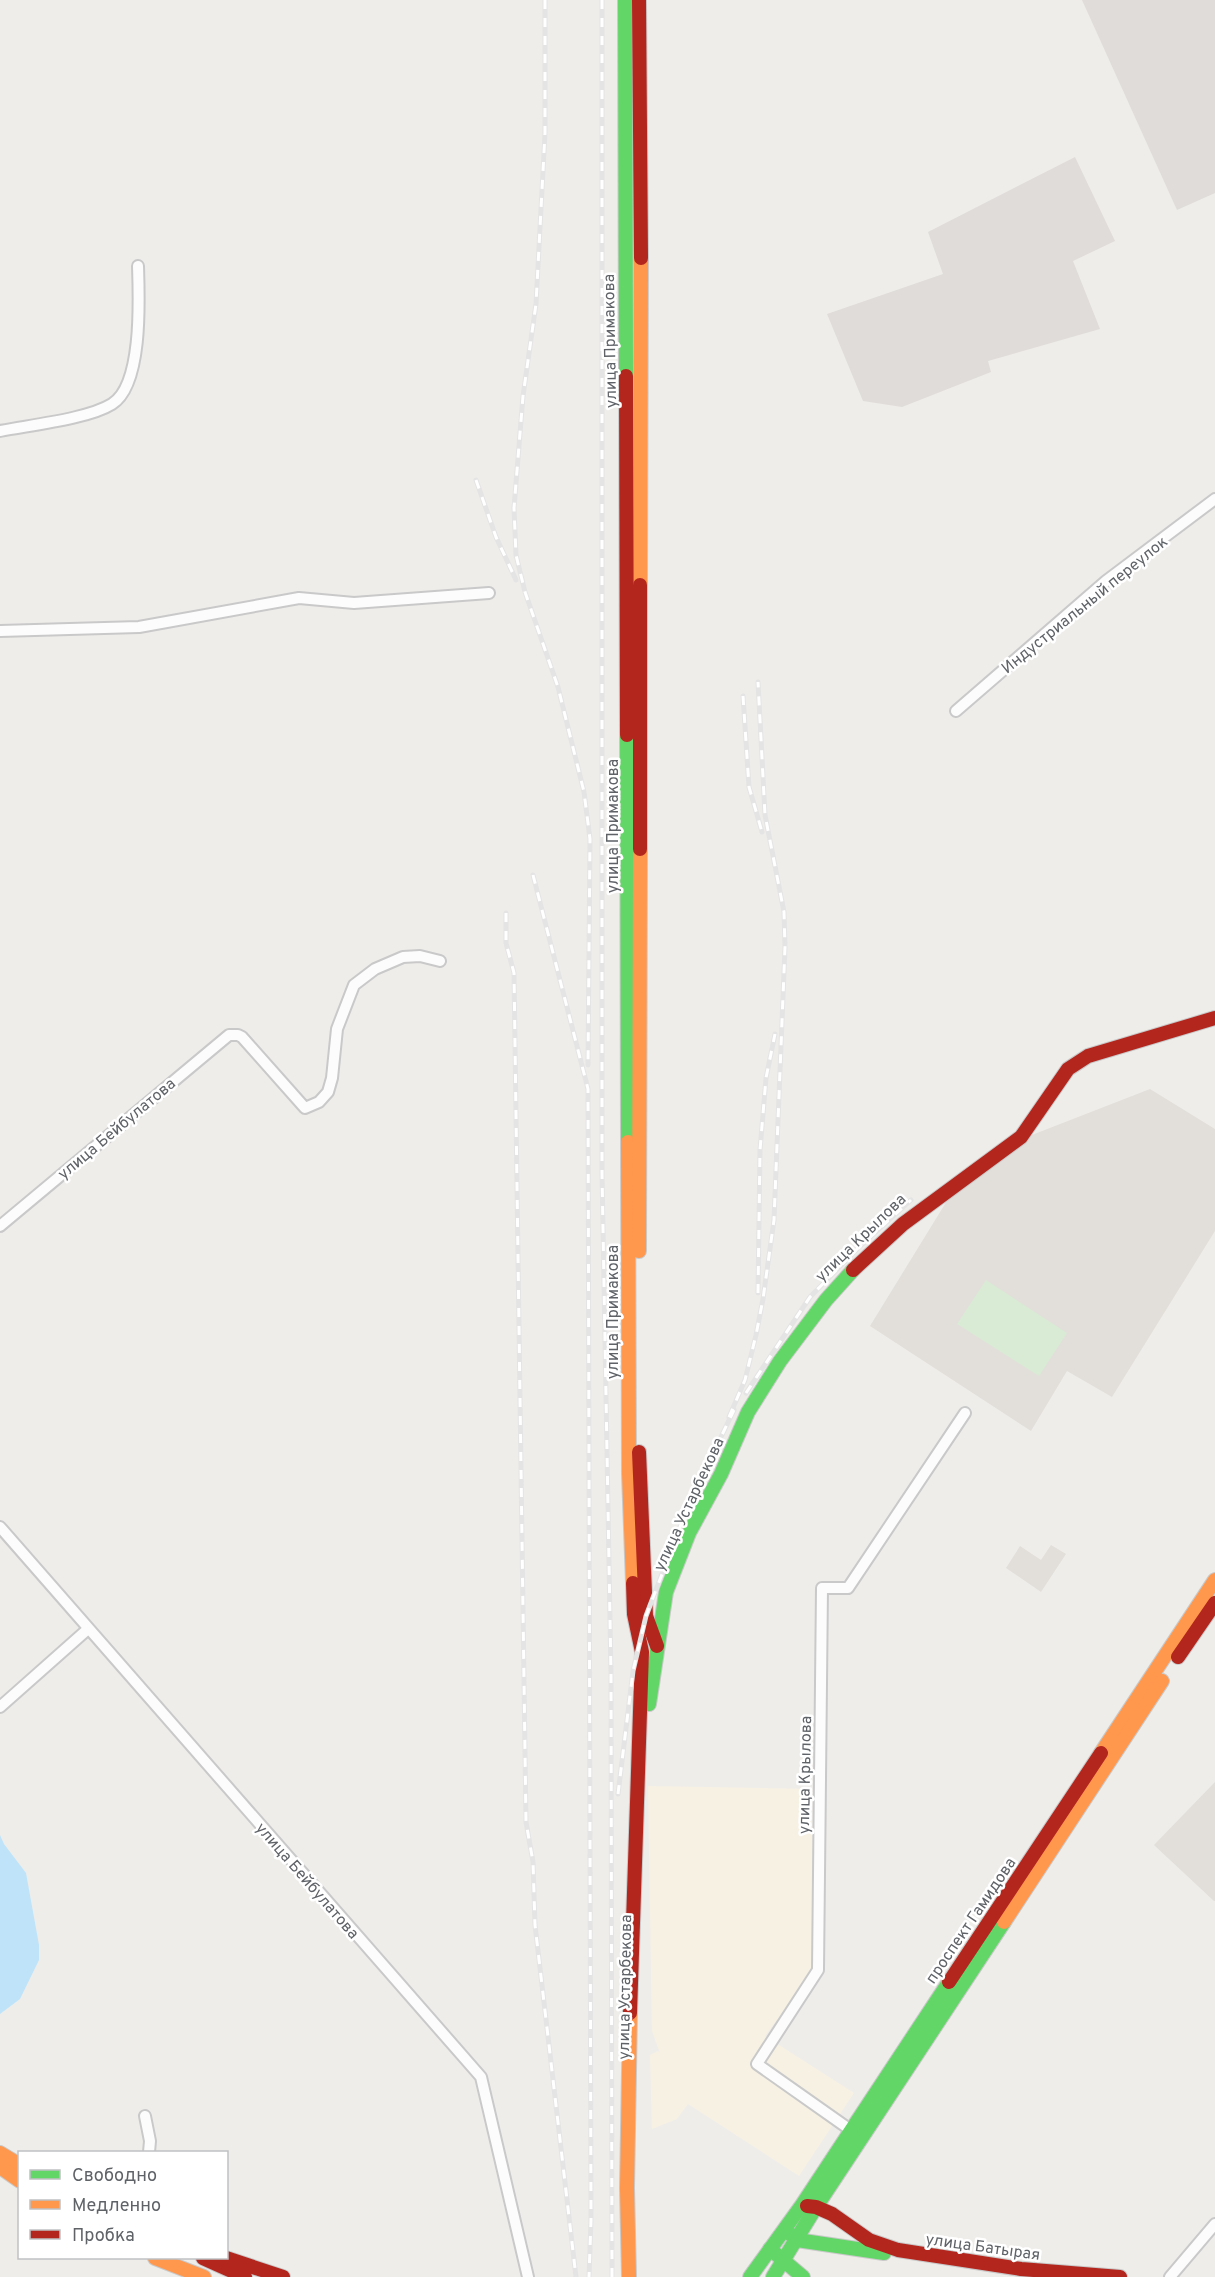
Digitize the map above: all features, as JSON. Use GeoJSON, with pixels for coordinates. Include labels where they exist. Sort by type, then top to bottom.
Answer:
{"type":"FeatureCollection","features":[{"type":"Feature","properties":{"kind":"main road","name":"улица Примакова"},"geometry":{"type":"LineString","coordinates":[[625,0],[629,1463],[633,1614],[640,1644]]}},
{"type":"Feature","properties":{"kind":"main road","name":"улица Примакова"},"geometry":{"type":"LineString","coordinates":[[639,0],[641,270],[639,1340],[640,1468],[649,1615]]}},
{"type":"Feature","properties":{"kind":"main road","name":"улица Крылова"},"geometry":{"type":"LineString","coordinates":[[640,1644],[649,1615],[684,1529],[744,1411],[799,1324],[853,1263],[920,1202],[983,1154],[1010,1137],[1057,1067],[1073,1055],[1215,1016]]}},
{"type":"Feature","properties":{"kind":"main road","name":"улица Устарбекова"},"geometry":{"type":"LineString","coordinates":[[636,2277],[634,2193],[646,1721],[666,1592],[689,1533],[721,1474],[748,1412],[780,1361],[826,1300],[864,1258],[944,1192],[1022,1137],[1068,1069],[1088,1056],[1215,1016]]}},
{"type":"Feature","properties":{"kind":"main road","name":"проспект Гамидова"},"geometry":{"type":"LineString","coordinates":[[750,2277],[785,2230],[809,2206],[1215,1580]]}},
{"type":"Feature","properties":{"kind":"main road","name":"проспект Гамидова"},"geometry":{"type":"LineString","coordinates":[[773,2277],[788,2264],[809,2206],[852,2131],[902,2064],[1215,1603]]}},
{"type":"Feature","properties":{"kind":"main road"},"geometry":{"type":"LineString","coordinates":[[629,2277],[627,2188],[640,1644],[657,1646],[649,1615]]}},
{"type":"Feature","properties":{"kind":"main road"},"geometry":{"type":"LineString","coordinates":[[0,2153],[18,2164]]}},
{"type":"Feature","properties":{"kind":"main road"},"geometry":{"type":"LineString","coordinates":[[0,2167],[18,2180]]}},
{"type":"Feature","properties":{"kind":"main road","name":"улица Батырая"},"geometry":{"type":"LineString","coordinates":[[809,2206],[832,2214],[847,2227],[869,2240],[898,2250],[1021,2269],[1120,2277]]}},
{"type":"Feature","properties":{"kind":"main road"},"geometry":{"type":"LineString","coordinates":[[837,2246],[850,2237],[847,2227]]}},
{"type":"Feature","properties":{"kind":"main road"},"geometry":{"type":"LineString","coordinates":[[785,2230],[797,2240]]}},
{"type":"Feature","properties":{"kind":"main road","name":"улица Батырая"},"geometry":{"type":"LineString","coordinates":[[797,2240],[1042,2277]]}},
{"type":"Feature","properties":{"kind":"main road"},"geometry":{"type":"LineString","coordinates":[[770,2249],[803,2277]]}},
{"type":"Feature","properties":{"kind":"main road"},"geometry":{"type":"LineString","coordinates":[[158,2259],[204,2277]]}},
{"type":"Feature","properties":{"kind":"main road"},"geometry":{"type":"LineString","coordinates":[[172,2259],[218,2277]]}},
{"type":"Feature","properties":{"kind":"main road"},"geometry":{"type":"LineString","coordinates":[[205,2259],[245,2277]]}},
{"type":"Feature","properties":{"kind":"main road"},"geometry":{"type":"LineString","coordinates":[[228,2259],[283,2277]]}},
{"type":"Feature","properties":{"kind":"street"},"geometry":{"type":"LineString","coordinates":[[0,431],[88,413],[113,404],[119,398],[127,383],[137,348],[138,266]]}},
{"type":"Feature","properties":{"kind":"street","name":"Индустриальный переулок"},"geometry":{"type":"LineString","coordinates":[[956,711],[1106,581],[1215,499]]}},
{"type":"Feature","properties":{"kind":"street"},"geometry":{"type":"LineString","coordinates":[[0,631],[139,627],[298,598],[354,603],[489,593]]}},
{"type":"Feature","properties":{"kind":"street","name":"улица Бейбулатова"},"geometry":{"type":"LineString","coordinates":[[0,1226],[224,1037],[234,1034],[242,1037],[305,1108],[319,1102],[328,1092],[332,1078],[337,1029],[354,985],[375,969],[403,957],[420,956],[440,961]]}},
{"type":"Feature","properties":{"kind":"street","name":"улица Крылова"},"geometry":{"type":"LineString","coordinates":[[852,2131],[757,2064],[818,1970],[822,1588],[848,1588],[965,1413]]}},
{"type":"Feature","properties":{"kind":"street","name":"улица Бейбулатова"},"geometry":{"type":"LineString","coordinates":[[0,1527],[481,2077],[528,2277]]}},
{"type":"Feature","properties":{"kind":"street"},"geometry":{"type":"LineString","coordinates":[[0,1707],[88,1629]]}},
{"type":"Feature","properties":{"kind":"street"},"geometry":{"type":"LineString","coordinates":[[145,2116],[150,2141],[149,2151]]}},
{"type":"Feature","properties":{"kind":"street"},"geometry":{"type":"LineString","coordinates":[[1170,2277],[1215,2224]]}},
{"type":"Feature","properties":{"kind":"shaded area"},"geometry":{"type":"Polygon","coordinates":[[[1082,0],[1215,0],[1215,193],[1177,210],[1082,0]]]}},
{"type":"Feature","properties":{"kind":"shaded area"},"geometry":{"type":"Polygon","coordinates":[[[1075,157],[1115,241],[1073,261],[1100,329],[988,361],[991,372],[902,407],[863,401],[827,314],[943,274],[928,232],[1075,157]]]}},
{"type":"Feature","properties":{"kind":"shaded area"},"geometry":{"type":"Polygon","coordinates":[[[1150,1089],[1215,1129],[1215,1231],[1112,1397],[1067,1371],[1031,1431],[870,1326],[953,1191],[1019,1140],[1150,1089]]]}},
{"type":"Feature","properties":{"kind":"shaded area"},"geometry":{"type":"Polygon","coordinates":[[[1051,1545],[1066,1554],[1041,1592],[1006,1568],[1020,1546],[1041,1560],[1051,1545]]]}},
{"type":"Feature","properties":{"kind":"shaded area"},"geometry":{"type":"Polygon","coordinates":[[[1215,1782],[1215,1901],[1214,1901],[1154,1845],[1215,1782]]]}},
{"type":"Feature","properties":{"kind":"shaded area"},"geometry":{"type":"Polygon","coordinates":[[[648,1786],[812,1789],[813,1971],[765,2036],[854,2093],[799,2176],[688,2104],[677,2119],[652,2129],[650,2055],[658,2051],[660,2053],[652,2031],[648,1786]]]}},
{"type":"Feature","properties":{"kind":"green space"},"geometry":{"type":"Polygon","coordinates":[[[986,1280],[1067,1333],[1039,1376],[957,1324],[986,1280]]]}},
{"type":"Feature","properties":{"kind":"water"},"geometry":{"type":"Polygon","coordinates":[[[0,1835],[26,1873],[39,1945],[39,1960],[20,1999],[0,2014],[0,1835]]]}},
{"type":"Feature","properties":{"kind":"railway"},"geometry":{"type":"LineString","coordinates":[[545,0],[545,133],[536,304],[523,396],[514,508],[516,555],[525,592],[558,687],[584,792],[590,839],[588,1065]]}},
{"type":"Feature","properties":{"kind":"railway"},"geometry":{"type":"LineString","coordinates":[[602,0],[602,1173],[611,1674],[612,2277]]}},
{"type":"Feature","properties":{"kind":"railway"},"geometry":{"type":"LineString","coordinates":[[476,480],[496,537],[516,580]]}},
{"type":"Feature","properties":{"kind":"railway"},"geometry":{"type":"LineString","coordinates":[[729,1417],[745,1380],[756,1335],[774,1220],[785,947],[784,912],[765,815],[758,682]]}},
{"type":"Feature","properties":{"kind":"railway"},"geometry":{"type":"LineString","coordinates":[[743,696],[749,787],[762,832]]}},
{"type":"Feature","properties":{"kind":"railway"},"geometry":{"type":"LineString","coordinates":[[533,875],[588,1089],[591,2220],[589,2277]]}},
{"type":"Feature","properties":{"kind":"railway"},"geometry":{"type":"LineString","coordinates":[[506,913],[506,943],[514,973],[526,1822],[533,1862],[535,1925],[576,2277]]}},
{"type":"Feature","properties":{"kind":"railway"},"geometry":{"type":"LineString","coordinates":[[758,1293],[760,1150],[766,1078],[775,1034]]}},
{"type":"Feature","properties":{"kind":"railway"},"geometry":{"type":"LineString","coordinates":[[746,1393],[810,1297],[857,1249],[911,1200]]}},
{"type":"Feature","properties":{"kind":"railway"},"geometry":{"type":"LineString","coordinates":[[618,1794],[633,1671],[646,1616],[690,1501],[734,1410]]}},
{"type":"Feature","properties":{"kind":"traffic: fast"},"geometry":{"type":"LineString","coordinates":[[625,0],[626,376]]}},
{"type":"Feature","properties":{"kind":"traffic: fast"},"geometry":{"type":"LineString","coordinates":[[627,735],[628,1142]]}},
{"type":"Feature","properties":{"kind":"traffic: fast"},"geometry":{"type":"LineString","coordinates":[[649,1704],[666,1592],[689,1533],[721,1474],[748,1412],[780,1361],[826,1300],[853,1270]]}},
{"type":"Feature","properties":{"kind":"traffic: fast"},"geometry":{"type":"LineString","coordinates":[[773,2277],[816,2207],[1004,1922]]}},
{"type":"Feature","properties":{"kind":"traffic: fast"},"geometry":{"type":"LineString","coordinates":[[750,2277],[802,2205],[949,1982]]}},
{"type":"Feature","properties":{"kind":"traffic: fast"},"geometry":{"type":"LineString","coordinates":[[790,2234],[797,2240],[884,2253]]}},
{"type":"Feature","properties":{"kind":"traffic: fast"},"geometry":{"type":"LineString","coordinates":[[770,2249],[803,2277]]}},
{"type":"Feature","properties":{"kind":"traffic: slow"},"geometry":{"type":"LineString","coordinates":[[640,585],[641,258]]}},
{"type":"Feature","properties":{"kind":"traffic: slow"},"geometry":{"type":"LineString","coordinates":[[639,1251],[640,849]]}},
{"type":"Feature","properties":{"kind":"traffic: slow"},"geometry":{"type":"LineString","coordinates":[[628,1142],[629,1474],[633,1583]]}},
{"type":"Feature","properties":{"kind":"traffic: slow"},"geometry":{"type":"LineString","coordinates":[[1101,1753],[1215,1580]]}},
{"type":"Feature","properties":{"kind":"traffic: slow"},"geometry":{"type":"LineString","coordinates":[[1004,1922],[1162,1681]]}},
{"type":"Feature","properties":{"kind":"traffic: slow"},"geometry":{"type":"LineString","coordinates":[[629,2277],[627,2188],[630,2013]]}},
{"type":"Feature","properties":{"kind":"traffic: slow"},"geometry":{"type":"LineString","coordinates":[[0,2153],[18,2164]]}},
{"type":"Feature","properties":{"kind":"traffic: slow"},"geometry":{"type":"LineString","coordinates":[[0,2167],[18,2180]]}},
{"type":"Feature","properties":{"kind":"traffic: slow"},"geometry":{"type":"LineString","coordinates":[[158,2259],[204,2277]]}},
{"type":"Feature","properties":{"kind":"traffic: jam"},"geometry":{"type":"LineString","coordinates":[[639,0],[641,258]]}},
{"type":"Feature","properties":{"kind":"traffic: jam"},"geometry":{"type":"LineString","coordinates":[[626,376],[627,735]]}},
{"type":"Feature","properties":{"kind":"traffic: jam"},"geometry":{"type":"LineString","coordinates":[[640,585],[640,849]]}},
{"type":"Feature","properties":{"kind":"traffic: jam"},"geometry":{"type":"LineString","coordinates":[[853,1270],[903,1224],[1021,1137],[1068,1069],[1088,1056],[1215,1018]]}},
{"type":"Feature","properties":{"kind":"traffic: jam"},"geometry":{"type":"LineString","coordinates":[[639,1452],[646,1616],[657,1646]]}},
{"type":"Feature","properties":{"kind":"traffic: jam"},"geometry":{"type":"LineString","coordinates":[[630,2013],[642,1652],[634,1614],[633,1583]]}},
{"type":"Feature","properties":{"kind":"traffic: jam"},"geometry":{"type":"LineString","coordinates":[[1178,1657],[1215,1603]]}},
{"type":"Feature","properties":{"kind":"traffic: jam"},"geometry":{"type":"LineString","coordinates":[[949,1982],[1101,1753]]}},
{"type":"Feature","properties":{"kind":"traffic: jam"},"geometry":{"type":"LineString","coordinates":[[807,2206],[832,2214],[869,2240],[898,2250],[1021,2269],[1120,2277]]}},
{"type":"Feature","properties":{"kind":"traffic: jam"},"geometry":{"type":"LineString","coordinates":[[205,2259],[245,2277]]}},
{"type":"Feature","properties":{"kind":"traffic: jam"},"geometry":{"type":"LineString","coordinates":[[228,2259],[283,2277]]}}]}
